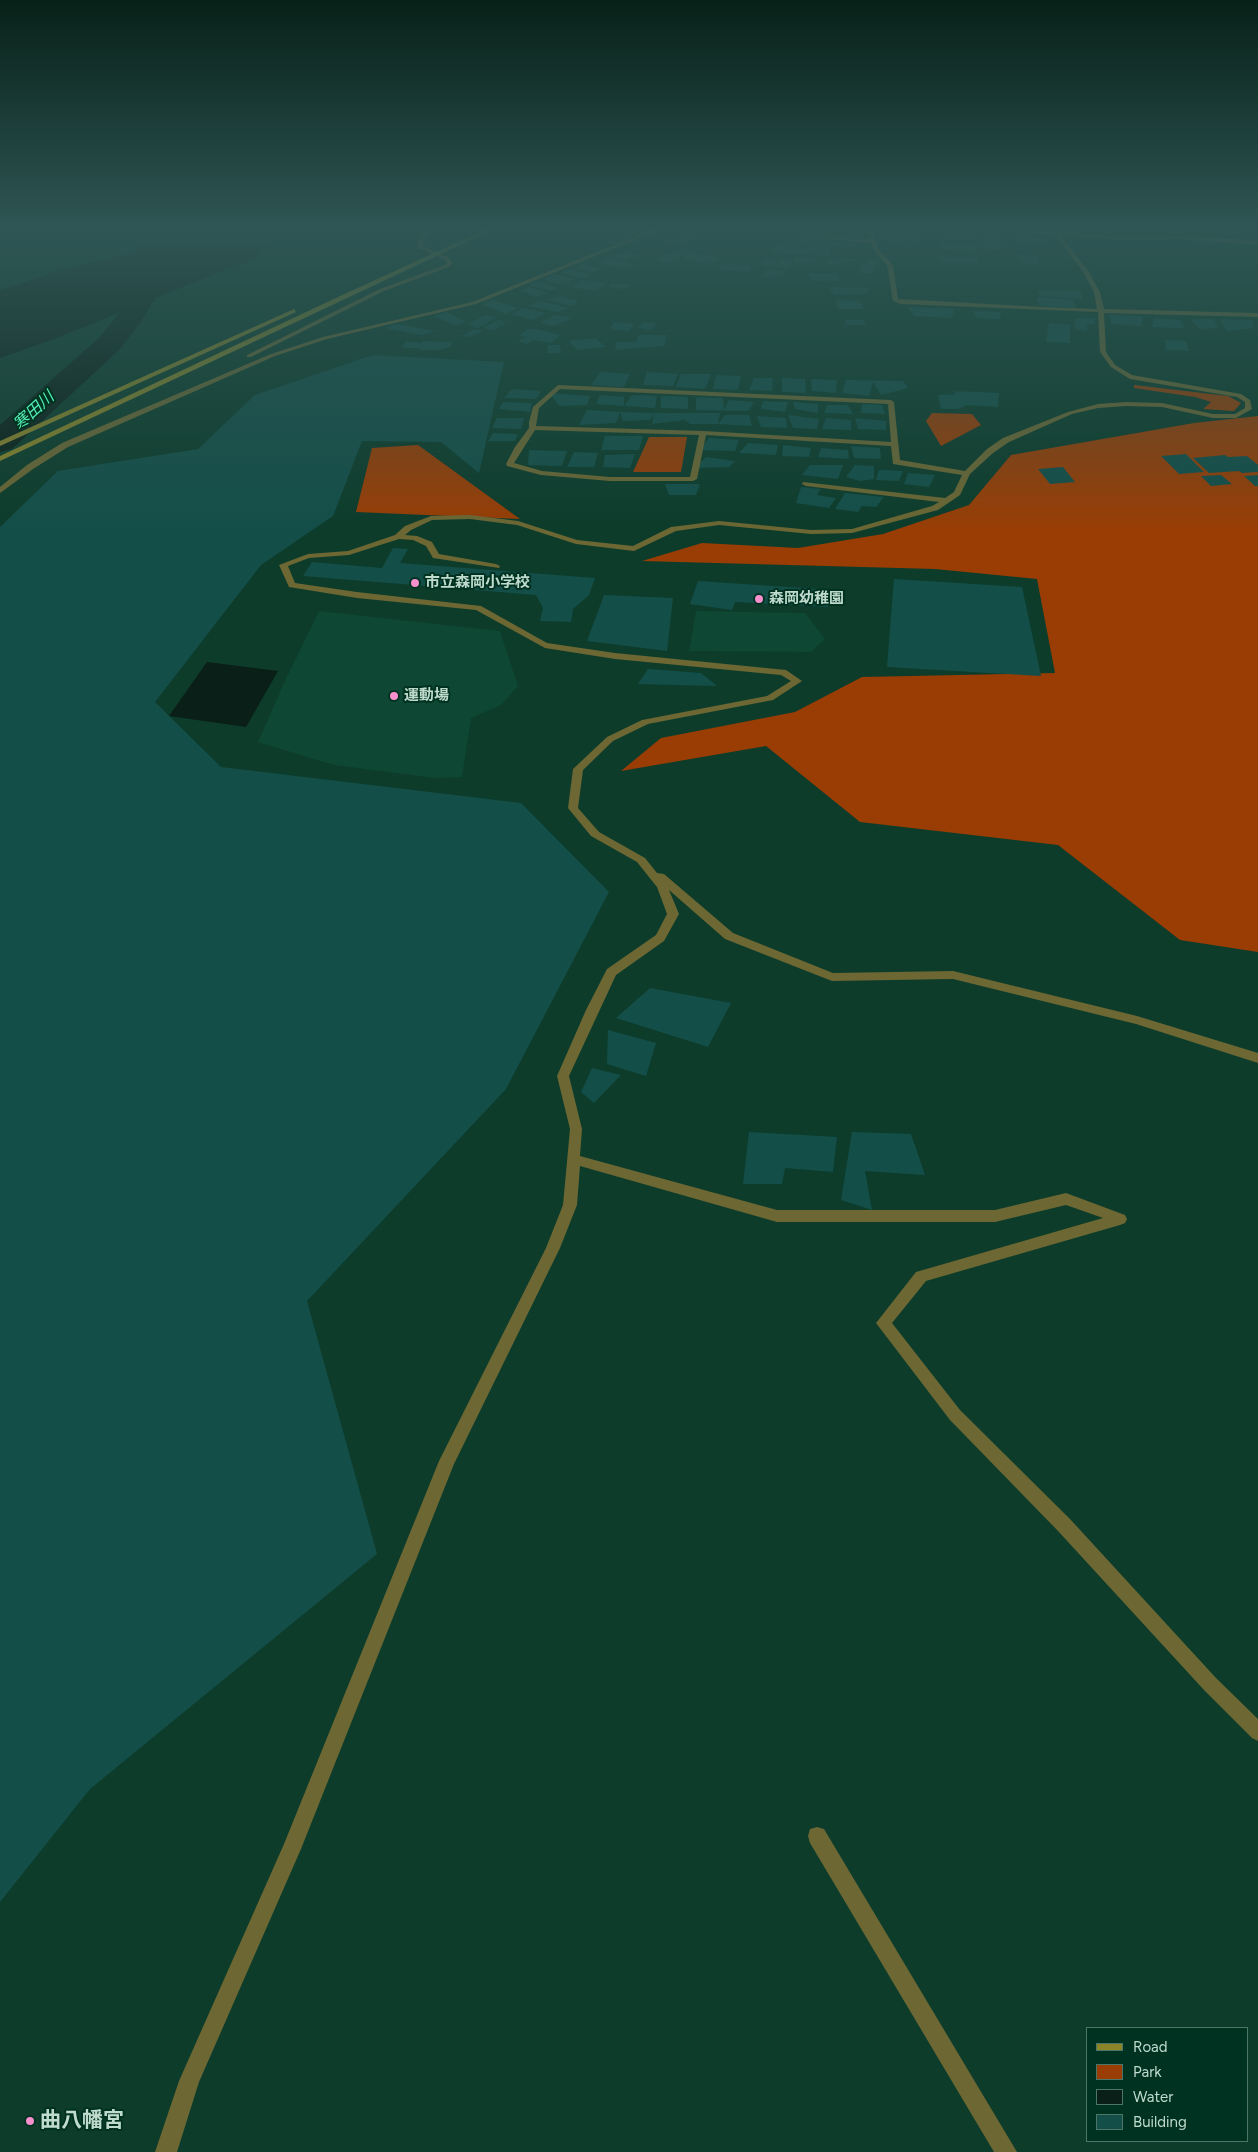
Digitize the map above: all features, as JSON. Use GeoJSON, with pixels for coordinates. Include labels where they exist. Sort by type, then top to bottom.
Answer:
{"type":"FeatureCollection","features":[{"type":"Feature","properties":{"kind":"street"},"geometry":{"type":"LineString","coordinates":[[0,444],[250,330]]}},
{"type":"Feature","properties":{"kind":"street"},"geometry":{"type":"LineString","coordinates":[[0,459],[273,330]]}},
{"type":"Feature","properties":{"kind":"street"},"geometry":{"type":"LineString","coordinates":[[244,358],[300,330]]}},
{"type":"Feature","properties":{"kind":"street"},"geometry":{"type":"LineString","coordinates":[[99,429],[273,355],[325,338],[357,330]]}},
{"type":"Feature","properties":{"kind":"street"},"geometry":{"type":"LineString","coordinates":[[398,537],[408,528],[431,518],[470,517],[518,523],[576,542],[634,549],[674,529],[719,523],[811,532],[852,531],[935,508],[957,493],[967,473],[990,451],[1006,440],[1070,413],[1098,406],[1126,404],[1162,405],[1213,416],[1236,416],[1249,408],[1248,401],[1239,395],[1130,377],[1113,366],[1103,352],[1102,330]]}},
{"type":"Feature","properties":{"kind":"street"},"geometry":{"type":"LineString","coordinates":[[702,433],[693,479],[610,479],[541,472],[510,464],[519,447],[533,428],[532,422],[536,407],[558,386],[892,402],[896,462],[967,473]]}},
{"type":"Feature","properties":{"kind":"street"},"geometry":{"type":"LineString","coordinates":[[0,491],[45,456],[166,393]]}},
{"type":"Feature","properties":{"kind":"street"},"geometry":{"type":"LineString","coordinates":[[533,428],[702,433],[894,444]]}},
{"type":"Feature","properties":{"kind":"street"},"geometry":{"type":"LineString","coordinates":[[806,484],[946,500]]}},
{"type":"Feature","properties":{"kind":"street"},"geometry":{"type":"LineString","coordinates":[[496,566],[436,556],[429,544],[414,538],[398,537],[349,553],[308,556],[283,565],[292,585],[357,595],[478,608],[545,644],[615,656],[784,672],[797,681],[770,698],[645,722],[610,739],[578,769],[573,808],[595,834],[641,860],[729,936],[832,977],[954,975],[1137,1020],[1258,1058]]}},
{"type":"Feature","properties":{"kind":"street"},"geometry":{"type":"LineString","coordinates":[[166,2152],[190,2081],[291,1850],[448,1461],[553,1248],[570,1205],[576,1129],[563,1076],[610,972],[660,938],[673,914],[662,886],[641,860]]}},
{"type":"Feature","properties":{"kind":"street"},"geometry":{"type":"LineString","coordinates":[[574,1159],[777,1216],[995,1216],[1066,1199],[1120,1219],[921,1276],[883,1323],[955,1415],[1064,1525],[1210,1684],[1258,1732]]}},
{"type":"Feature","properties":{"kind":"street"},"geometry":{"type":"LineString","coordinates":[[817,1836],[1006,2152]]}},
{"type":"Feature","properties":{"kind":"shaded area","name":"運動場"},"geometry":{"type":"Polygon","coordinates":[[[319,611],[500,631],[518,686],[501,705],[471,718],[462,777],[435,778],[334,765],[258,742],[319,611]]]}},
{"type":"Feature","properties":{"kind":"shaded area"},"geometry":{"type":"Polygon","coordinates":[[[696,611],[805,613],[825,639],[811,652],[689,651],[696,611]]]}},
{"type":"Feature","properties":{"kind":"green space"},"geometry":{"type":"Polygon","coordinates":[[[1134,385],[1228,396],[1241,403],[1234,411],[1203,409],[1211,402],[1195,397],[1134,388],[1134,385]]]}},
{"type":"Feature","properties":{"kind":"green space"},"geometry":{"type":"Polygon","coordinates":[[[932,413],[972,414],[981,425],[941,446],[926,421],[932,413]]]}},
{"type":"Feature","properties":{"kind":"green space"},"geometry":{"type":"Polygon","coordinates":[[[1258,416],[1258,952],[1180,940],[1058,845],[860,822],[766,746],[621,771],[661,738],[795,712],[862,677],[1055,673],[1037,579],[935,569],[642,561],[702,543],[798,548],[883,534],[969,505],[1011,455],[1194,423],[1258,416]]]}},
{"type":"Feature","properties":{"kind":"green space"},"geometry":{"type":"Polygon","coordinates":[[[649,437],[687,437],[681,472],[633,472],[649,437]]]}},
{"type":"Feature","properties":{"kind":"green space"},"geometry":{"type":"Polygon","coordinates":[[[418,445],[520,519],[356,512],[372,448],[418,445]]]}},
{"type":"Feature","properties":{"kind":"water"},"geometry":{"type":"Polygon","coordinates":[[[0,330],[75,330],[54,339],[0,358],[0,330]]]}},
{"type":"Feature","properties":{"kind":"water"},"geometry":{"type":"Polygon","coordinates":[[[207,662],[278,671],[246,727],[169,716],[207,662]]]}},
{"type":"Feature","properties":{"kind":"building"},"geometry":{"type":"Polygon","coordinates":[[[397,330],[435,331],[422,335],[397,330]]]}},
{"type":"Feature","properties":{"kind":"building"},"geometry":{"type":"Polygon","coordinates":[[[472,330],[483,331],[469,337],[462,336],[472,330]]]}},
{"type":"Feature","properties":{"kind":"building"},"geometry":{"type":"Polygon","coordinates":[[[525,330],[542,330],[561,335],[551,343],[533,340],[527,344],[518,341],[527,337],[519,336],[525,330]]]}},
{"type":"Feature","properties":{"kind":"building"},"geometry":{"type":"Polygon","coordinates":[[[1048,330],[1070,330],[1070,343],[1046,342],[1048,330]]]}},
{"type":"Feature","properties":{"kind":"building"},"geometry":{"type":"Polygon","coordinates":[[[639,335],[666,335],[665,346],[615,350],[616,342],[636,342],[639,335]]]}},
{"type":"Feature","properties":{"kind":"building"},"geometry":{"type":"Polygon","coordinates":[[[595,338],[606,347],[577,350],[569,341],[595,338]]]}},
{"type":"Feature","properties":{"kind":"building"},"geometry":{"type":"Polygon","coordinates":[[[1165,340],[1186,341],[1189,351],[1166,350],[1165,340]]]}},
{"type":"Feature","properties":{"kind":"building"},"geometry":{"type":"Polygon","coordinates":[[[406,341],[421,343],[423,341],[453,342],[450,347],[440,350],[419,350],[420,348],[402,348],[406,341]]]}},
{"type":"Feature","properties":{"kind":"building"},"geometry":{"type":"Polygon","coordinates":[[[548,345],[560,345],[561,353],[547,353],[548,345]]]}},
{"type":"Feature","properties":{"kind":"building"},"geometry":{"type":"Polygon","coordinates":[[[373,355],[504,362],[479,473],[441,442],[362,441],[333,516],[261,565],[155,702],[221,767],[521,803],[609,892],[506,1089],[307,1301],[377,1554],[90,1789],[0,1902],[0,527],[58,471],[198,449],[255,395],[373,355]]]}},
{"type":"Feature","properties":{"kind":"building"},"geometry":{"type":"Polygon","coordinates":[[[600,372],[630,374],[624,387],[591,385],[600,372]]]}},
{"type":"Feature","properties":{"kind":"building"},"geometry":{"type":"Polygon","coordinates":[[[647,372],[678,374],[673,386],[643,385],[647,372]]]}},
{"type":"Feature","properties":{"kind":"building"},"geometry":{"type":"Polygon","coordinates":[[[681,374],[711,374],[705,389],[676,387],[681,374]]]}},
{"type":"Feature","properties":{"kind":"building"},"geometry":{"type":"Polygon","coordinates":[[[716,375],[741,376],[738,390],[713,389],[716,375]]]}},
{"type":"Feature","properties":{"kind":"building"},"geometry":{"type":"Polygon","coordinates":[[[754,378],[773,378],[772,391],[749,390],[754,378]]]}},
{"type":"Feature","properties":{"kind":"building"},"geometry":{"type":"Polygon","coordinates":[[[782,378],[805,379],[806,393],[782,392],[782,378]]]}},
{"type":"Feature","properties":{"kind":"building"},"geometry":{"type":"Polygon","coordinates":[[[811,379],[837,380],[836,393],[812,391],[811,379]]]}},
{"type":"Feature","properties":{"kind":"building"},"geometry":{"type":"Polygon","coordinates":[[[846,380],[903,381],[908,388],[881,395],[873,382],[869,396],[842,393],[846,380]]]}},
{"type":"Feature","properties":{"kind":"building"},"geometry":{"type":"Polygon","coordinates":[[[512,389],[541,391],[536,399],[504,398],[512,389]]]}},
{"type":"Feature","properties":{"kind":"building"},"geometry":{"type":"Polygon","coordinates":[[[954,391],[999,393],[998,407],[967,405],[958,409],[941,409],[938,395],[955,394],[954,391]]]}},
{"type":"Feature","properties":{"kind":"building"},"geometry":{"type":"Polygon","coordinates":[[[550,393],[590,396],[587,405],[559,406],[550,393]]]}},
{"type":"Feature","properties":{"kind":"building"},"geometry":{"type":"Polygon","coordinates":[[[600,395],[624,397],[624,406],[596,404],[600,395]]]}},
{"type":"Feature","properties":{"kind":"building"},"geometry":{"type":"Polygon","coordinates":[[[632,395],[657,396],[655,408],[624,406],[632,395]]]}},
{"type":"Feature","properties":{"kind":"building"},"geometry":{"type":"Polygon","coordinates":[[[661,396],[688,397],[688,409],[661,408],[661,396]]]}},
{"type":"Feature","properties":{"kind":"building"},"geometry":{"type":"Polygon","coordinates":[[[696,397],[723,398],[724,410],[729,400],[754,402],[748,411],[696,410],[696,397]]]}},
{"type":"Feature","properties":{"kind":"building"},"geometry":{"type":"Polygon","coordinates":[[[763,401],[788,402],[785,412],[761,409],[763,401]]]}},
{"type":"Feature","properties":{"kind":"building"},"geometry":{"type":"Polygon","coordinates":[[[503,402],[532,403],[530,412],[499,409],[503,402]]]}},
{"type":"Feature","properties":{"kind":"building"},"geometry":{"type":"Polygon","coordinates":[[[793,402],[818,404],[818,413],[795,409],[793,402]]]}},
{"type":"Feature","properties":{"kind":"building"},"geometry":{"type":"Polygon","coordinates":[[[862,404],[882,405],[885,414],[861,413],[862,404]]]}},
{"type":"Feature","properties":{"kind":"building"},"geometry":{"type":"Polygon","coordinates":[[[827,405],[848,405],[853,414],[824,413],[827,405]]]}},
{"type":"Feature","properties":{"kind":"building"},"geometry":{"type":"Polygon","coordinates":[[[587,410],[620,412],[616,423],[579,425],[587,410]]]}},
{"type":"Feature","properties":{"kind":"building"},"geometry":{"type":"Polygon","coordinates":[[[620,412],[654,413],[650,420],[623,421],[620,412]]]}},
{"type":"Feature","properties":{"kind":"building"},"geometry":{"type":"Polygon","coordinates":[[[654,413],[720,413],[718,424],[690,424],[685,420],[652,424],[654,413]]]}},
{"type":"Feature","properties":{"kind":"building"},"geometry":{"type":"Polygon","coordinates":[[[725,415],[749,415],[752,426],[718,424],[725,415]]]}},
{"type":"Feature","properties":{"kind":"building"},"geometry":{"type":"Polygon","coordinates":[[[788,415],[819,419],[817,429],[793,428],[788,415]]]}},
{"type":"Feature","properties":{"kind":"building"},"geometry":{"type":"Polygon","coordinates":[[[757,416],[786,418],[787,428],[761,427],[757,416]]]}},
{"type":"Feature","properties":{"kind":"building"},"geometry":{"type":"Polygon","coordinates":[[[497,418],[524,418],[521,429],[492,428],[497,418]]]}},
{"type":"Feature","properties":{"kind":"building"},"geometry":{"type":"Polygon","coordinates":[[[826,418],[851,420],[851,430],[822,429],[826,418]]]}},
{"type":"Feature","properties":{"kind":"building"},"geometry":{"type":"Polygon","coordinates":[[[855,418],[886,421],[886,430],[858,429],[855,418]]]}},
{"type":"Feature","properties":{"kind":"building"},"geometry":{"type":"Polygon","coordinates":[[[493,433],[518,434],[515,441],[488,441],[493,433]]]}},
{"type":"Feature","properties":{"kind":"building"},"geometry":{"type":"Polygon","coordinates":[[[605,436],[643,436],[639,450],[601,450],[605,436]]]}},
{"type":"Feature","properties":{"kind":"building"},"geometry":{"type":"Polygon","coordinates":[[[709,438],[739,440],[735,451],[699,450],[709,438]]]}},
{"type":"Feature","properties":{"kind":"building"},"geometry":{"type":"Polygon","coordinates":[[[748,443],[778,445],[776,455],[739,453],[748,443]]]}},
{"type":"Feature","properties":{"kind":"building"},"geometry":{"type":"Polygon","coordinates":[[[783,445],[811,448],[809,457],[782,456],[783,445]]]}},
{"type":"Feature","properties":{"kind":"building"},"geometry":{"type":"Polygon","coordinates":[[[851,446],[880,448],[881,459],[854,458],[851,446]]]}},
{"type":"Feature","properties":{"kind":"building"},"geometry":{"type":"Polygon","coordinates":[[[821,448],[848,450],[849,459],[818,457],[821,448]]]}},
{"type":"Feature","properties":{"kind":"building"},"geometry":{"type":"Polygon","coordinates":[[[529,450],[567,451],[562,466],[528,465],[529,450]]]}},
{"type":"Feature","properties":{"kind":"building"},"geometry":{"type":"Polygon","coordinates":[[[574,452],[598,453],[594,467],[567,467],[574,452]]]}},
{"type":"Feature","properties":{"kind":"building"},"geometry":{"type":"Polygon","coordinates":[[[635,454],[630,468],[603,467],[605,455],[635,454]]]}},
{"type":"Feature","properties":{"kind":"building"},"geometry":{"type":"Polygon","coordinates":[[[1186,454],[1204,472],[1179,474],[1161,456],[1186,454]]]}},
{"type":"Feature","properties":{"kind":"building"},"geometry":{"type":"Polygon","coordinates":[[[1225,455],[1228,457],[1247,456],[1258,465],[1258,472],[1209,473],[1193,458],[1225,455]]]}},
{"type":"Feature","properties":{"kind":"building"},"geometry":{"type":"Polygon","coordinates":[[[706,457],[735,461],[729,467],[695,468],[706,457]]]}},
{"type":"Feature","properties":{"kind":"building"},"geometry":{"type":"Polygon","coordinates":[[[810,465],[843,465],[838,479],[802,475],[810,465]]]}},
{"type":"Feature","properties":{"kind":"building"},"geometry":{"type":"Polygon","coordinates":[[[855,465],[874,466],[874,479],[860,481],[846,477],[855,465]]]}},
{"type":"Feature","properties":{"kind":"building"},"geometry":{"type":"Polygon","coordinates":[[[1063,467],[1075,482],[1050,484],[1038,469],[1063,467]]]}},
{"type":"Feature","properties":{"kind":"building"},"geometry":{"type":"Polygon","coordinates":[[[879,470],[903,471],[899,481],[876,480],[879,470]]]}},
{"type":"Feature","properties":{"kind":"building"},"geometry":{"type":"Polygon","coordinates":[[[908,473],[935,475],[929,487],[904,484],[908,473]]]}},
{"type":"Feature","properties":{"kind":"building"},"geometry":{"type":"Polygon","coordinates":[[[1221,475],[1232,484],[1211,486],[1201,476],[1221,475]]]}},
{"type":"Feature","properties":{"kind":"building"},"geometry":{"type":"Polygon","coordinates":[[[1258,475],[1258,486],[1255,486],[1244,476],[1258,475]]]}},
{"type":"Feature","properties":{"kind":"building"},"geometry":{"type":"Polygon","coordinates":[[[665,484],[700,484],[696,495],[669,495],[665,484]]]}},
{"type":"Feature","properties":{"kind":"building"},"geometry":{"type":"Polygon","coordinates":[[[801,487],[821,489],[817,495],[836,498],[829,508],[796,503],[801,487]]]}},
{"type":"Feature","properties":{"kind":"building"},"geometry":{"type":"Polygon","coordinates":[[[845,493],[884,497],[876,507],[862,506],[858,512],[835,509],[845,493]]]}},
{"type":"Feature","properties":{"kind":"building"},"geometry":{"type":"Polygon","coordinates":[[[393,548],[408,549],[400,563],[595,578],[589,595],[573,609],[571,622],[540,621],[543,608],[536,595],[303,576],[312,562],[382,568],[393,548]]]}},
{"type":"Feature","properties":{"kind":"building"},"geometry":{"type":"Polygon","coordinates":[[[894,579],[1022,587],[1041,676],[887,667],[894,579]]]}},
{"type":"Feature","properties":{"kind":"building"},"geometry":{"type":"Polygon","coordinates":[[[698,581],[833,590],[828,607],[735,602],[732,610],[690,604],[698,581]]]}},
{"type":"Feature","properties":{"kind":"building"},"geometry":{"type":"Polygon","coordinates":[[[604,595],[673,598],[667,651],[587,641],[604,595]]]}},
{"type":"Feature","properties":{"kind":"building"},"geometry":{"type":"Polygon","coordinates":[[[648,669],[701,673],[717,686],[638,684],[648,669]]]}},
{"type":"Feature","properties":{"kind":"building"},"geometry":{"type":"Polygon","coordinates":[[[650,988],[731,1003],[708,1047],[616,1018],[650,988]]]}},
{"type":"Feature","properties":{"kind":"building"},"geometry":{"type":"Polygon","coordinates":[[[608,1030],[656,1043],[646,1076],[607,1064],[608,1030]]]}},
{"type":"Feature","properties":{"kind":"building"},"geometry":{"type":"Polygon","coordinates":[[[592,1068],[621,1075],[594,1103],[581,1092],[592,1068]]]}},
{"type":"Feature","properties":{"kind":"building"},"geometry":{"type":"Polygon","coordinates":[[[749,1132],[837,1137],[833,1172],[785,1168],[782,1184],[743,1184],[749,1132]]]}},
{"type":"Feature","properties":{"kind":"building"},"geometry":{"type":"Polygon","coordinates":[[[852,1132],[911,1134],[925,1175],[865,1171],[872,1210],[841,1200],[852,1132]]]}},
{"type":"Feature","properties":{"kind":"waterway","name":"寒田川"},"geometry":{"type":"LineString","coordinates":[[0,442],[109,344],[120,330]]}},
{"type":"Feature","properties":{"kind":"place","name":"市立森岡小学校"},"geometry":{"type":"Point","coordinates":[415,583]}},
{"type":"Feature","properties":{"kind":"place","name":"森岡幼稚園"},"geometry":{"type":"Point","coordinates":[759,599]}},
{"type":"Feature","properties":{"kind":"place","name":"運動場"},"geometry":{"type":"Point","coordinates":[394,696]}},
{"type":"Feature","properties":{"kind":"place","name":"曲八幡宮"},"geometry":{"type":"Point","coordinates":[30,2121]}}]}
